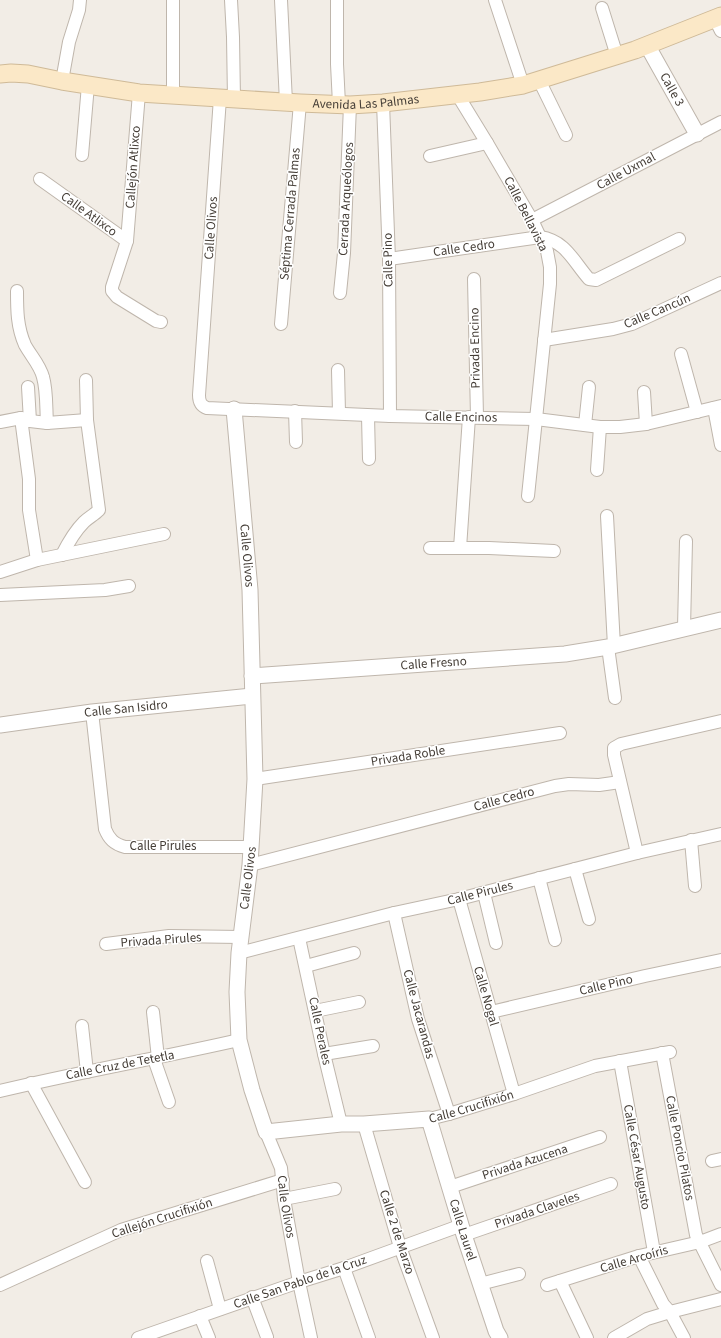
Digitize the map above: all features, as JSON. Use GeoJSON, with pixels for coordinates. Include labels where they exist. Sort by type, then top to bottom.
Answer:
{"type":"FeatureCollection","features":[{"type":"Feature","properties":{"kind":"main road","name":"Avenida Las Palmas"},"geometry":{"type":"LineString","coordinates":[[0,74],[28,74],[88,86],[138,93],[293,102],[345,104],[383,103],[480,92],[523,85],[719,22]]}},
{"type":"Feature","properties":{"kind":"street"},"geometry":{"type":"LineString","coordinates":[[62,81],[69,42],[79,10],[80,0]]}},
{"type":"Feature","properties":{"kind":"street"},"geometry":{"type":"LineString","coordinates":[[173,0],[173,95]]}},
{"type":"Feature","properties":{"kind":"street","name":"Calle Olivos"},"geometry":{"type":"LineString","coordinates":[[201,404],[199,395],[233,37],[231,0]]}},
{"type":"Feature","properties":{"kind":"street","name":"Séptima Cerrada Palmas"},"geometry":{"type":"LineString","coordinates":[[281,0],[293,102],[281,324]]}},
{"type":"Feature","properties":{"kind":"street","name":"Cerrada Arqueólogos"},"geometry":{"type":"LineString","coordinates":[[337,0],[337,64],[345,104],[344,253],[340,293]]}},
{"type":"Feature","properties":{"kind":"street"},"geometry":{"type":"LineString","coordinates":[[495,0],[523,85]]}},
{"type":"Feature","properties":{"kind":"street"},"geometry":{"type":"LineString","coordinates":[[602,8],[617,56]]}},
{"type":"Feature","properties":{"kind":"street","name":"Calle 3"},"geometry":{"type":"LineString","coordinates":[[647,45],[697,134]]}},
{"type":"Feature","properties":{"kind":"street"},"geometry":{"type":"LineString","coordinates":[[539,80],[566,135]]}},
{"type":"Feature","properties":{"kind":"street"},"geometry":{"type":"LineString","coordinates":[[82,155],[88,86]]}},
{"type":"Feature","properties":{"kind":"street","name":"Callejón Atlixco"},"geometry":{"type":"LineString","coordinates":[[127,242],[138,93]]}},
{"type":"Feature","properties":{"kind":"street","name":"Calle Bellavista"},"geometry":{"type":"LineString","coordinates":[[456,94],[487,143],[532,220],[546,251],[550,267],[550,284],[536,419]]}},
{"type":"Feature","properties":{"kind":"street","name":"Calle Pino"},"geometry":{"type":"LineString","coordinates":[[383,103],[389,259],[390,416]]}},
{"type":"Feature","properties":{"kind":"street","name":"Calle Uxmal"},"geometry":{"type":"LineString","coordinates":[[532,220],[721,122]]}},
{"type":"Feature","properties":{"kind":"street"},"geometry":{"type":"LineString","coordinates":[[430,156],[487,143]]}},
{"type":"Feature","properties":{"kind":"street","name":"Calle Atlixco"},"geometry":{"type":"LineString","coordinates":[[40,179],[127,242],[112,283],[112,290],[117,296],[156,321],[161,322]]}},
{"type":"Feature","properties":{"kind":"street"},"geometry":{"type":"LineString","coordinates":[[540,236],[551,238],[557,242],[563,247],[589,279],[596,280],[679,240]]}},
{"type":"Feature","properties":{"kind":"street","name":"Calle Cedro"},"geometry":{"type":"LineString","coordinates":[[389,259],[540,236]]}},
{"type":"Feature","properties":{"kind":"street","name":"Privada Encino"},"geometry":{"type":"LineString","coordinates":[[460,548],[473,417],[474,279]]}},
{"type":"Feature","properties":{"kind":"street","name":"Calle Cancún"},"geometry":{"type":"LineString","coordinates":[[544,340],[613,329],[632,324],[721,284]]}},
{"type":"Feature","properties":{"kind":"street"},"geometry":{"type":"LineString","coordinates":[[17,291],[17,320],[25,345],[37,362],[43,375],[47,423]]}},
{"type":"Feature","properties":{"kind":"street"},"geometry":{"type":"LineString","coordinates":[[681,354],[697,412]]}},
{"type":"Feature","properties":{"kind":"street"},"geometry":{"type":"LineString","coordinates":[[338,370],[339,413]]}},
{"type":"Feature","properties":{"kind":"street"},"geometry":{"type":"LineString","coordinates":[[62,555],[71,536],[85,521],[93,517],[99,510],[87,420],[86,380]]}},
{"type":"Feature","properties":{"kind":"street"},"geometry":{"type":"LineString","coordinates":[[28,387],[26,419],[29,510],[37,560]]}},
{"type":"Feature","properties":{"kind":"street"},"geometry":{"type":"LineString","coordinates":[[585,425],[589,387]]}},
{"type":"Feature","properties":{"kind":"street"},"geometry":{"type":"LineString","coordinates":[[644,392],[646,424]]}},
{"type":"Feature","properties":{"kind":"street","name":"Calle Encinos"},"geometry":{"type":"LineString","coordinates":[[201,404],[207,408],[339,413],[368,416],[536,419],[600,427],[620,427],[646,424],[717,407]]}},
{"type":"Feature","properties":{"kind":"street"},"geometry":{"type":"LineString","coordinates":[[717,407],[721,445]]}},
{"type":"Feature","properties":{"kind":"street","name":"Calle Olivos"},"geometry":{"type":"LineString","coordinates":[[234,409],[250,590],[255,779],[252,847],[239,953],[237,992],[239,1040],[252,1090],[266,1132],[281,1168],[284,1199],[299,1282],[312,1338]]}},
{"type":"Feature","properties":{"kind":"street"},"geometry":{"type":"LineString","coordinates":[[295,411],[296,442]]}},
{"type":"Feature","properties":{"kind":"street"},"geometry":{"type":"LineString","coordinates":[[368,416],[370,459]]}},
{"type":"Feature","properties":{"kind":"street"},"geometry":{"type":"LineString","coordinates":[[0,422],[26,419],[47,423],[87,420]]}},
{"type":"Feature","properties":{"kind":"street"},"geometry":{"type":"LineString","coordinates":[[528,496],[536,419]]}},
{"type":"Feature","properties":{"kind":"street"},"geometry":{"type":"LineString","coordinates":[[597,470],[600,427]]}},
{"type":"Feature","properties":{"kind":"street"},"geometry":{"type":"LineString","coordinates":[[607,516],[611,646],[615,698]]}},
{"type":"Feature","properties":{"kind":"street"},"geometry":{"type":"LineString","coordinates":[[0,572],[37,560],[164,534]]}},
{"type":"Feature","properties":{"kind":"street"},"geometry":{"type":"LineString","coordinates":[[684,628],[686,541]]}},
{"type":"Feature","properties":{"kind":"street"},"geometry":{"type":"LineString","coordinates":[[430,548],[554,551]]}},
{"type":"Feature","properties":{"kind":"street"},"geometry":{"type":"LineString","coordinates":[[0,595],[105,590],[129,586]]}},
{"type":"Feature","properties":{"kind":"street","name":"Calle Fresno"},"geometry":{"type":"LineString","coordinates":[[252,676],[565,654],[611,646],[721,620]]}},
{"type":"Feature","properties":{"kind":"street","name":"Calle San Isidro"},"geometry":{"type":"LineString","coordinates":[[0,725],[92,712],[252,696]]}},
{"type":"Feature","properties":{"kind":"street","name":"Calle Pirules"},"geometry":{"type":"LineString","coordinates":[[92,712],[105,829],[112,841],[118,845],[124,846],[252,847]]}},
{"type":"Feature","properties":{"kind":"street"},"geometry":{"type":"LineString","coordinates":[[637,853],[613,751],[617,745],[721,721]]}},
{"type":"Feature","properties":{"kind":"street","name":"Privada Roble"},"geometry":{"type":"LineString","coordinates":[[255,779],[560,733]]}},
{"type":"Feature","properties":{"kind":"street","name":"Calle Cedro"},"geometry":{"type":"LineString","coordinates":[[250,866],[555,786],[569,784],[598,785],[620,782]]}},
{"type":"Feature","properties":{"kind":"street","name":"Calle Pirules"},"geometry":{"type":"LineString","coordinates":[[239,953],[394,913],[484,893],[637,853],[721,834]]}},
{"type":"Feature","properties":{"kind":"street"},"geometry":{"type":"LineString","coordinates":[[691,840],[695,886]]}},
{"type":"Feature","properties":{"kind":"street"},"geometry":{"type":"LineString","coordinates":[[575,869],[589,919]]}},
{"type":"Feature","properties":{"kind":"street"},"geometry":{"type":"LineString","coordinates":[[539,878],[555,940]]}},
{"type":"Feature","properties":{"kind":"street"},"geometry":{"type":"LineString","coordinates":[[484,893],[496,943]]}},
{"type":"Feature","properties":{"kind":"street","name":"Calle Nogal"},"geometry":{"type":"LineString","coordinates":[[459,899],[514,1094]]}},
{"type":"Feature","properties":{"kind":"street","name":"Calle Jacarandas"},"geometry":{"type":"LineString","coordinates":[[394,913],[418,1019],[449,1114]]}},
{"type":"Feature","properties":{"kind":"street","name":"Privada Pirules"},"geometry":{"type":"LineString","coordinates":[[106,944],[169,936],[241,937]]}},
{"type":"Feature","properties":{"kind":"street","name":"Calle Perales"},"geometry":{"type":"LineString","coordinates":[[299,938],[324,1054],[342,1124]]}},
{"type":"Feature","properties":{"kind":"street"},"geometry":{"type":"LineString","coordinates":[[306,966],[354,953]]}},
{"type":"Feature","properties":{"kind":"street","name":"Calle Pino"},"geometry":{"type":"LineString","coordinates":[[491,1012],[721,960]]}},
{"type":"Feature","properties":{"kind":"street"},"geometry":{"type":"LineString","coordinates":[[315,1011],[359,1002]]}},
{"type":"Feature","properties":{"kind":"street"},"geometry":{"type":"LineString","coordinates":[[153,1012],[156,1058],[169,1102]]}},
{"type":"Feature","properties":{"kind":"street"},"geometry":{"type":"LineString","coordinates":[[82,1026],[87,1072]]}},
{"type":"Feature","properties":{"kind":"street","name":"Calle Cruz de Tetetla"},"geometry":{"type":"LineString","coordinates":[[0,1090],[239,1040]]}},
{"type":"Feature","properties":{"kind":"street"},"geometry":{"type":"LineString","coordinates":[[324,1054],[373,1046]]}},
{"type":"Feature","properties":{"kind":"street","name":"Calle Crucifixión"},"geometry":{"type":"LineString","coordinates":[[266,1132],[342,1124],[364,1124],[429,1119],[514,1094],[595,1066],[666,1053]]}},
{"type":"Feature","properties":{"kind":"street","name":"Calle Poncio Pilatos"},"geometry":{"type":"LineString","coordinates":[[666,1053],[696,1235],[721,1285]]}},
{"type":"Feature","properties":{"kind":"street","name":"Calle César Augusto"},"geometry":{"type":"LineString","coordinates":[[620,1061],[654,1252]]}},
{"type":"Feature","properties":{"kind":"street"},"geometry":{"type":"LineString","coordinates":[[31,1083],[85,1182]]}},
{"type":"Feature","properties":{"kind":"street","name":"Calle Laurel"},"geometry":{"type":"LineString","coordinates":[[429,1119],[480,1284],[496,1331],[500,1338]]}},
{"type":"Feature","properties":{"kind":"street","name":"Calle 2 de Marzo"},"geometry":{"type":"LineString","coordinates":[[364,1124],[400,1247],[433,1338]]}},
{"type":"Feature","properties":{"kind":"street","name":"Privada Azucena"},"geometry":{"type":"LineString","coordinates":[[450,1187],[600,1137]]}},
{"type":"Feature","properties":{"kind":"street","name":"Callejón Crucifixión"},"geometry":{"type":"LineString","coordinates":[[0,1285],[121,1230],[283,1180]]}},
{"type":"Feature","properties":{"kind":"street","name":"Privada Claveles"},"geometry":{"type":"LineString","coordinates":[[463,1230],[611,1184]]}},
{"type":"Feature","properties":{"kind":"street"},"geometry":{"type":"LineString","coordinates":[[284,1199],[335,1189]]}},
{"type":"Feature","properties":{"kind":"street","name":"Calle San Pablo de la Cruz"},"geometry":{"type":"LineString","coordinates":[[143,1337],[252,1298],[344,1268],[400,1247],[463,1230]]}},
{"type":"Feature","properties":{"kind":"street","name":"Calle Arcoíris"},"geometry":{"type":"LineString","coordinates":[[548,1285],[639,1256],[700,1242],[721,1234]]}},
{"type":"Feature","properties":{"kind":"street"},"geometry":{"type":"LineString","coordinates":[[639,1256],[663,1304],[670,1312],[684,1338]]}},
{"type":"Feature","properties":{"kind":"street"},"geometry":{"type":"LineString","coordinates":[[207,1261],[220,1309]]}},
{"type":"Feature","properties":{"kind":"street"},"geometry":{"type":"LineString","coordinates":[[344,1268],[369,1338]]}},
{"type":"Feature","properties":{"kind":"street"},"geometry":{"type":"LineString","coordinates":[[480,1284],[519,1274]]}},
{"type":"Feature","properties":{"kind":"street"},"geometry":{"type":"LineString","coordinates":[[560,1281],[587,1338]]}},
{"type":"Feature","properties":{"kind":"street"},"geometry":{"type":"LineString","coordinates":[[252,1298],[267,1338]]}},
{"type":"Feature","properties":{"kind":"street"},"geometry":{"type":"LineString","coordinates":[[614,1338],[647,1319],[721,1299]]}},
{"type":"Feature","properties":{"kind":"street"},"geometry":{"type":"LineString","coordinates":[[200,1316],[209,1338]]}}]}
